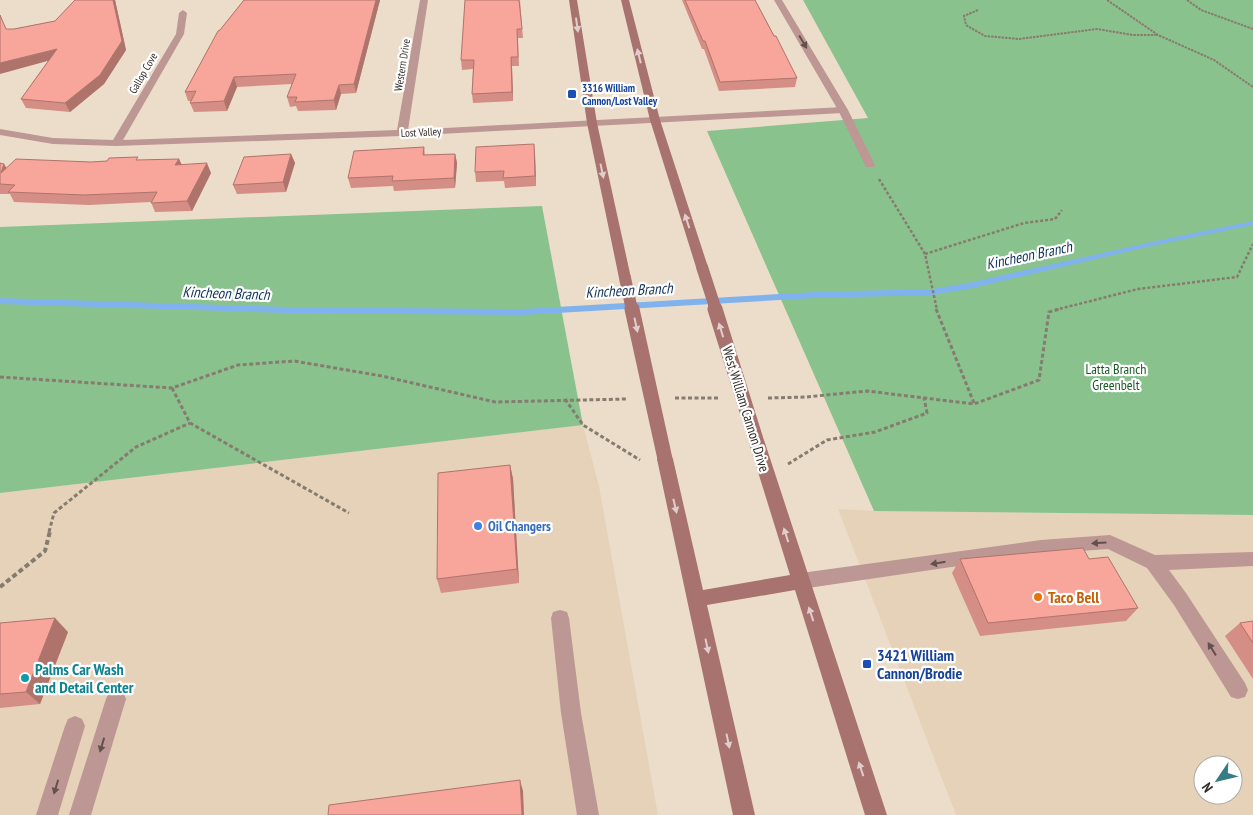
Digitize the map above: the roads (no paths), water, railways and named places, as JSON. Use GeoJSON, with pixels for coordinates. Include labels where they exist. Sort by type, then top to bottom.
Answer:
{"type":"FeatureCollection","features":[{"type":"Feature","properties":{"kind":"main road"},"geometry":{"type":"LineString","coordinates":[[573,0],[592,123],[744,815]]}},
{"type":"Feature","properties":{"kind":"main road","name":"West William Cannon Drive"},"geometry":{"type":"LineString","coordinates":[[625,0],[655,120],[876,815]]}},
{"type":"Feature","properties":{"kind":"main road"},"geometry":{"type":"LineString","coordinates":[[696,599],[801,581]]}},
{"type":"Feature","properties":{"kind":"street","name":"Western Drive"},"geometry":{"type":"LineString","coordinates":[[402,133],[424,0]]}},
{"type":"Feature","properties":{"kind":"street"},"geometry":{"type":"LineString","coordinates":[[778,0],[843,110],[847,122],[870,166]]}},
{"type":"Feature","properties":{"kind":"street","name":"Gallop Cove"},"geometry":{"type":"LineString","coordinates":[[116,142],[180,34],[183,12]]}},
{"type":"Feature","properties":{"kind":"street","name":"Lost Valley"},"geometry":{"type":"LineString","coordinates":[[0,132],[53,141],[116,142],[402,133],[843,110]]}},
{"type":"Feature","properties":{"kind":"street"},"geometry":{"type":"LineString","coordinates":[[801,581],[917,566],[1041,546],[1110,542],[1153,563],[1180,598],[1238,690]]}},
{"type":"Feature","properties":{"kind":"street"},"geometry":{"type":"LineString","coordinates":[[1153,563],[1253,559]]}},
{"type":"Feature","properties":{"kind":"street"},"geometry":{"type":"LineString","coordinates":[[560,618],[571,713],[588,815]]}},
{"type":"Feature","properties":{"kind":"street"},"geometry":{"type":"LineString","coordinates":[[80,815],[116,699]]}},
{"type":"Feature","properties":{"kind":"street"},"geometry":{"type":"LineString","coordinates":[[47,815],[75,726]]}},
{"type":"Feature","properties":{"kind":"waterway","name":"Kincheon Branch"},"geometry":{"type":"LineString","coordinates":[[0,301],[288,310],[522,312],[815,295],[932,292],[968,286],[1253,223]]}},
{"type":"Feature","properties":{"kind":"place","name":"3316 William Cannon/Lost Valley"},"geometry":{"type":"Point","coordinates":[572,94]}},
{"type":"Feature","properties":{"kind":"place","name":"Oil Changers"},"geometry":{"type":"Point","coordinates":[478,526]}},
{"type":"Feature","properties":{"kind":"place","name":"Taco Bell"},"geometry":{"type":"Point","coordinates":[1038,597]}},
{"type":"Feature","properties":{"kind":"place","name":"3421 William Cannon/Brodie"},"geometry":{"type":"Point","coordinates":[867,664]}},
{"type":"Feature","properties":{"kind":"place","name":"Palms Car Wash and Detail Center"},"geometry":{"type":"Point","coordinates":[25,678]}},
{"type":"Feature","properties":{"kind":"park label","name":"Latta Branch Greenbelt"},"geometry":{"type":"Point","coordinates":[1116,378]}}]}
